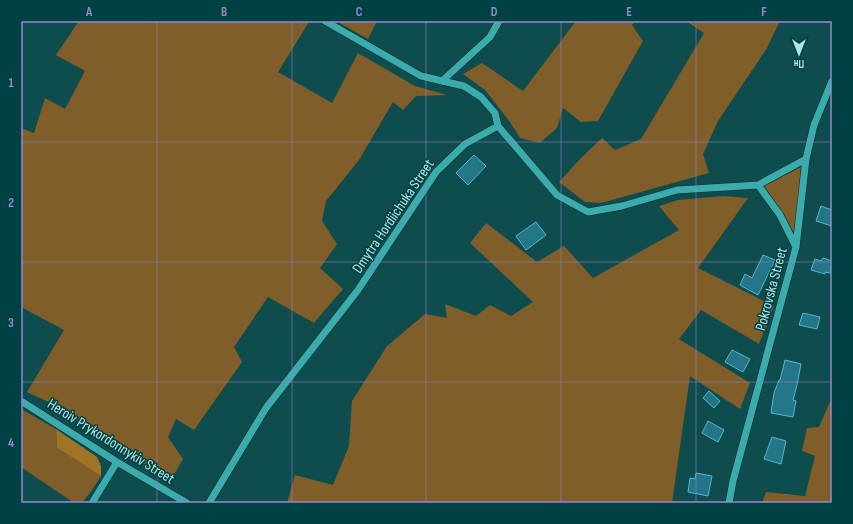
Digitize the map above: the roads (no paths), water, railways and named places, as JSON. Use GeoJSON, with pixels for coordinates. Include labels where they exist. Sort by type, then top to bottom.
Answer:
{"type":"FeatureCollection","features":[{"type":"Feature","properties":{"kind":"street"},"geometry":{"type":"LineString","coordinates":[[325,21],[421,76],[464,86],[481,96],[495,113],[498,126],[557,196],[588,212],[622,206],[677,190],[758,185],[806,160]]}},
{"type":"Feature","properties":{"kind":"street"},"geometry":{"type":"LineString","coordinates":[[442,81],[490,37],[499,21]]}},
{"type":"Feature","properties":{"kind":"street","name":"Pokrovska Street"},"geometry":{"type":"LineString","coordinates":[[729,503],[733,481],[796,247],[806,160],[814,125],[832,81]]}},
{"type":"Feature","properties":{"kind":"street","name":"Dmytra Hordiichuka Street"},"geometry":{"type":"LineString","coordinates":[[209,503],[266,408],[358,290],[436,172],[465,144],[498,126]]}},
{"type":"Feature","properties":{"kind":"street"},"geometry":{"type":"LineString","coordinates":[[758,185],[780,215],[796,247]]}},
{"type":"Feature","properties":{"kind":"street","name":"Heroiv Prykordonnykiv Street"},"geometry":{"type":"LineString","coordinates":[[21,401],[117,462],[187,503]]}},
{"type":"Feature","properties":{"kind":"street"},"geometry":{"type":"LineString","coordinates":[[92,503],[117,462]]}}]}
